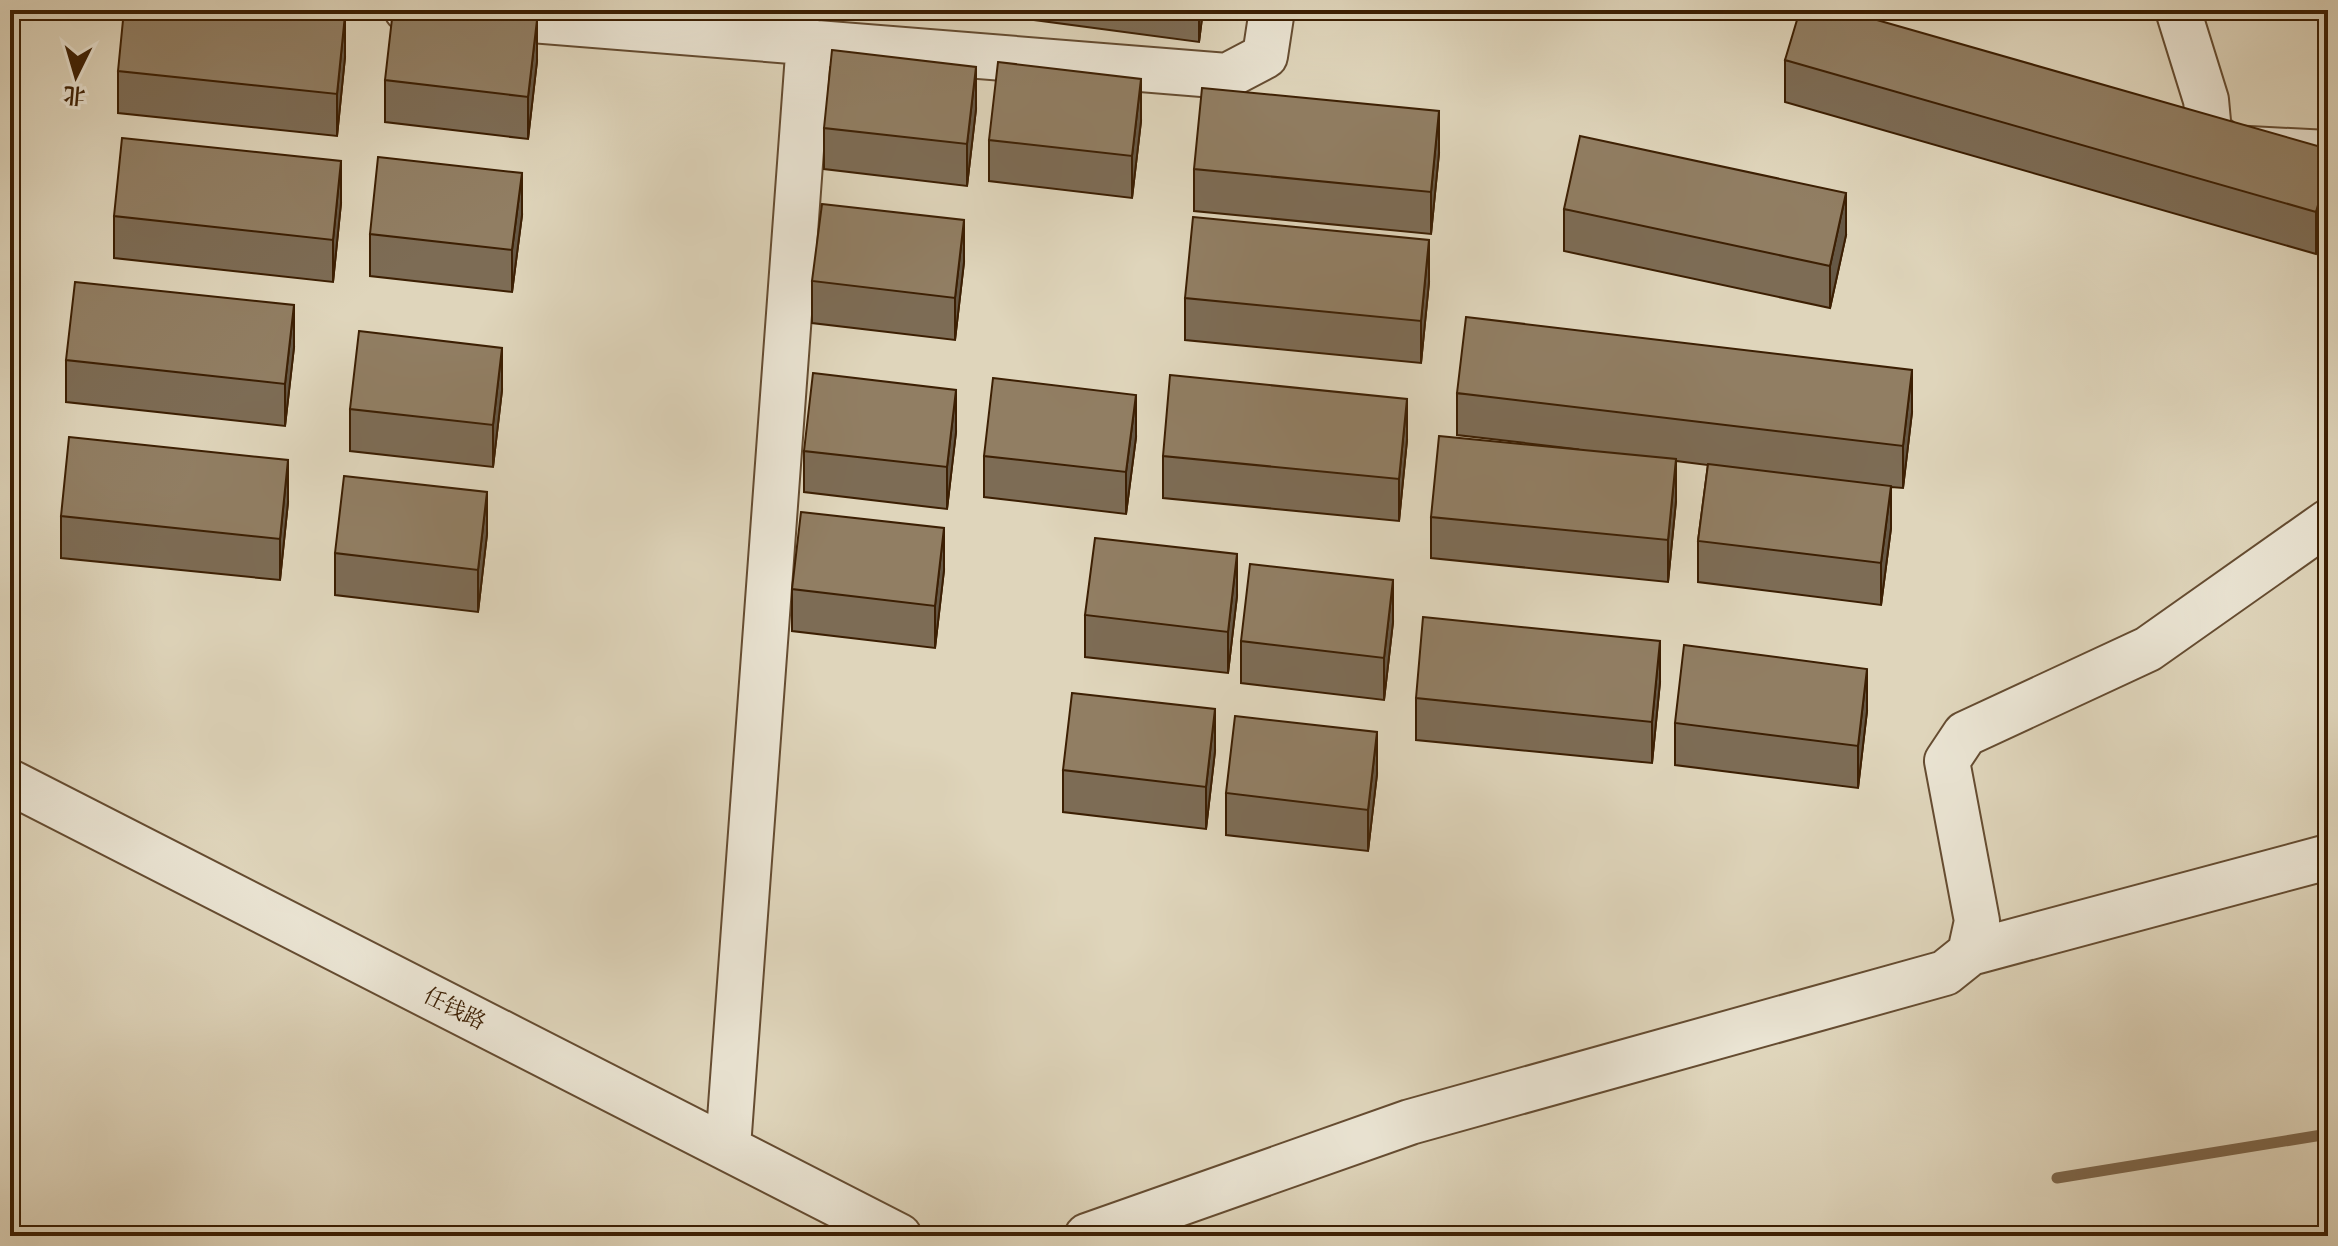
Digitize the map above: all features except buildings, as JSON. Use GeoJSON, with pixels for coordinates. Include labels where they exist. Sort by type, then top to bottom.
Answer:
{"type":"FeatureCollection","features":[{"type":"Feature","properties":{"kind":"street"},"geometry":{"type":"LineString","coordinates":[[407,10],[1227,76],[1265,56],[1272,10]]}},
{"type":"Feature","properties":{"kind":"street"},"geometry":{"type":"LineString","coordinates":[[2178,10],[2206,100],[2209,132],[2230,148],[2328,153]]}},
{"type":"Feature","properties":{"kind":"street"},"geometry":{"type":"LineString","coordinates":[[728,1147],[809,41]]}},
{"type":"Feature","properties":{"kind":"street"},"geometry":{"type":"LineString","coordinates":[[1970,953],[1977,921],[1947,761],[1965,734],[2148,649],[2328,522]]}},
{"type":"Feature","properties":{"kind":"street","name":"任钱路"},"geometry":{"type":"LineString","coordinates":[[10,782],[899,1236]]}},
{"type":"Feature","properties":{"kind":"street"},"geometry":{"type":"LineString","coordinates":[[1087,1236],[1410,1122],[1945,973],[1970,953],[2328,857]]}},
{"type":"Feature","properties":{"kind":"waterway"},"geometry":{"type":"LineString","coordinates":[[2057,1178],[2328,1134]]}}]}
